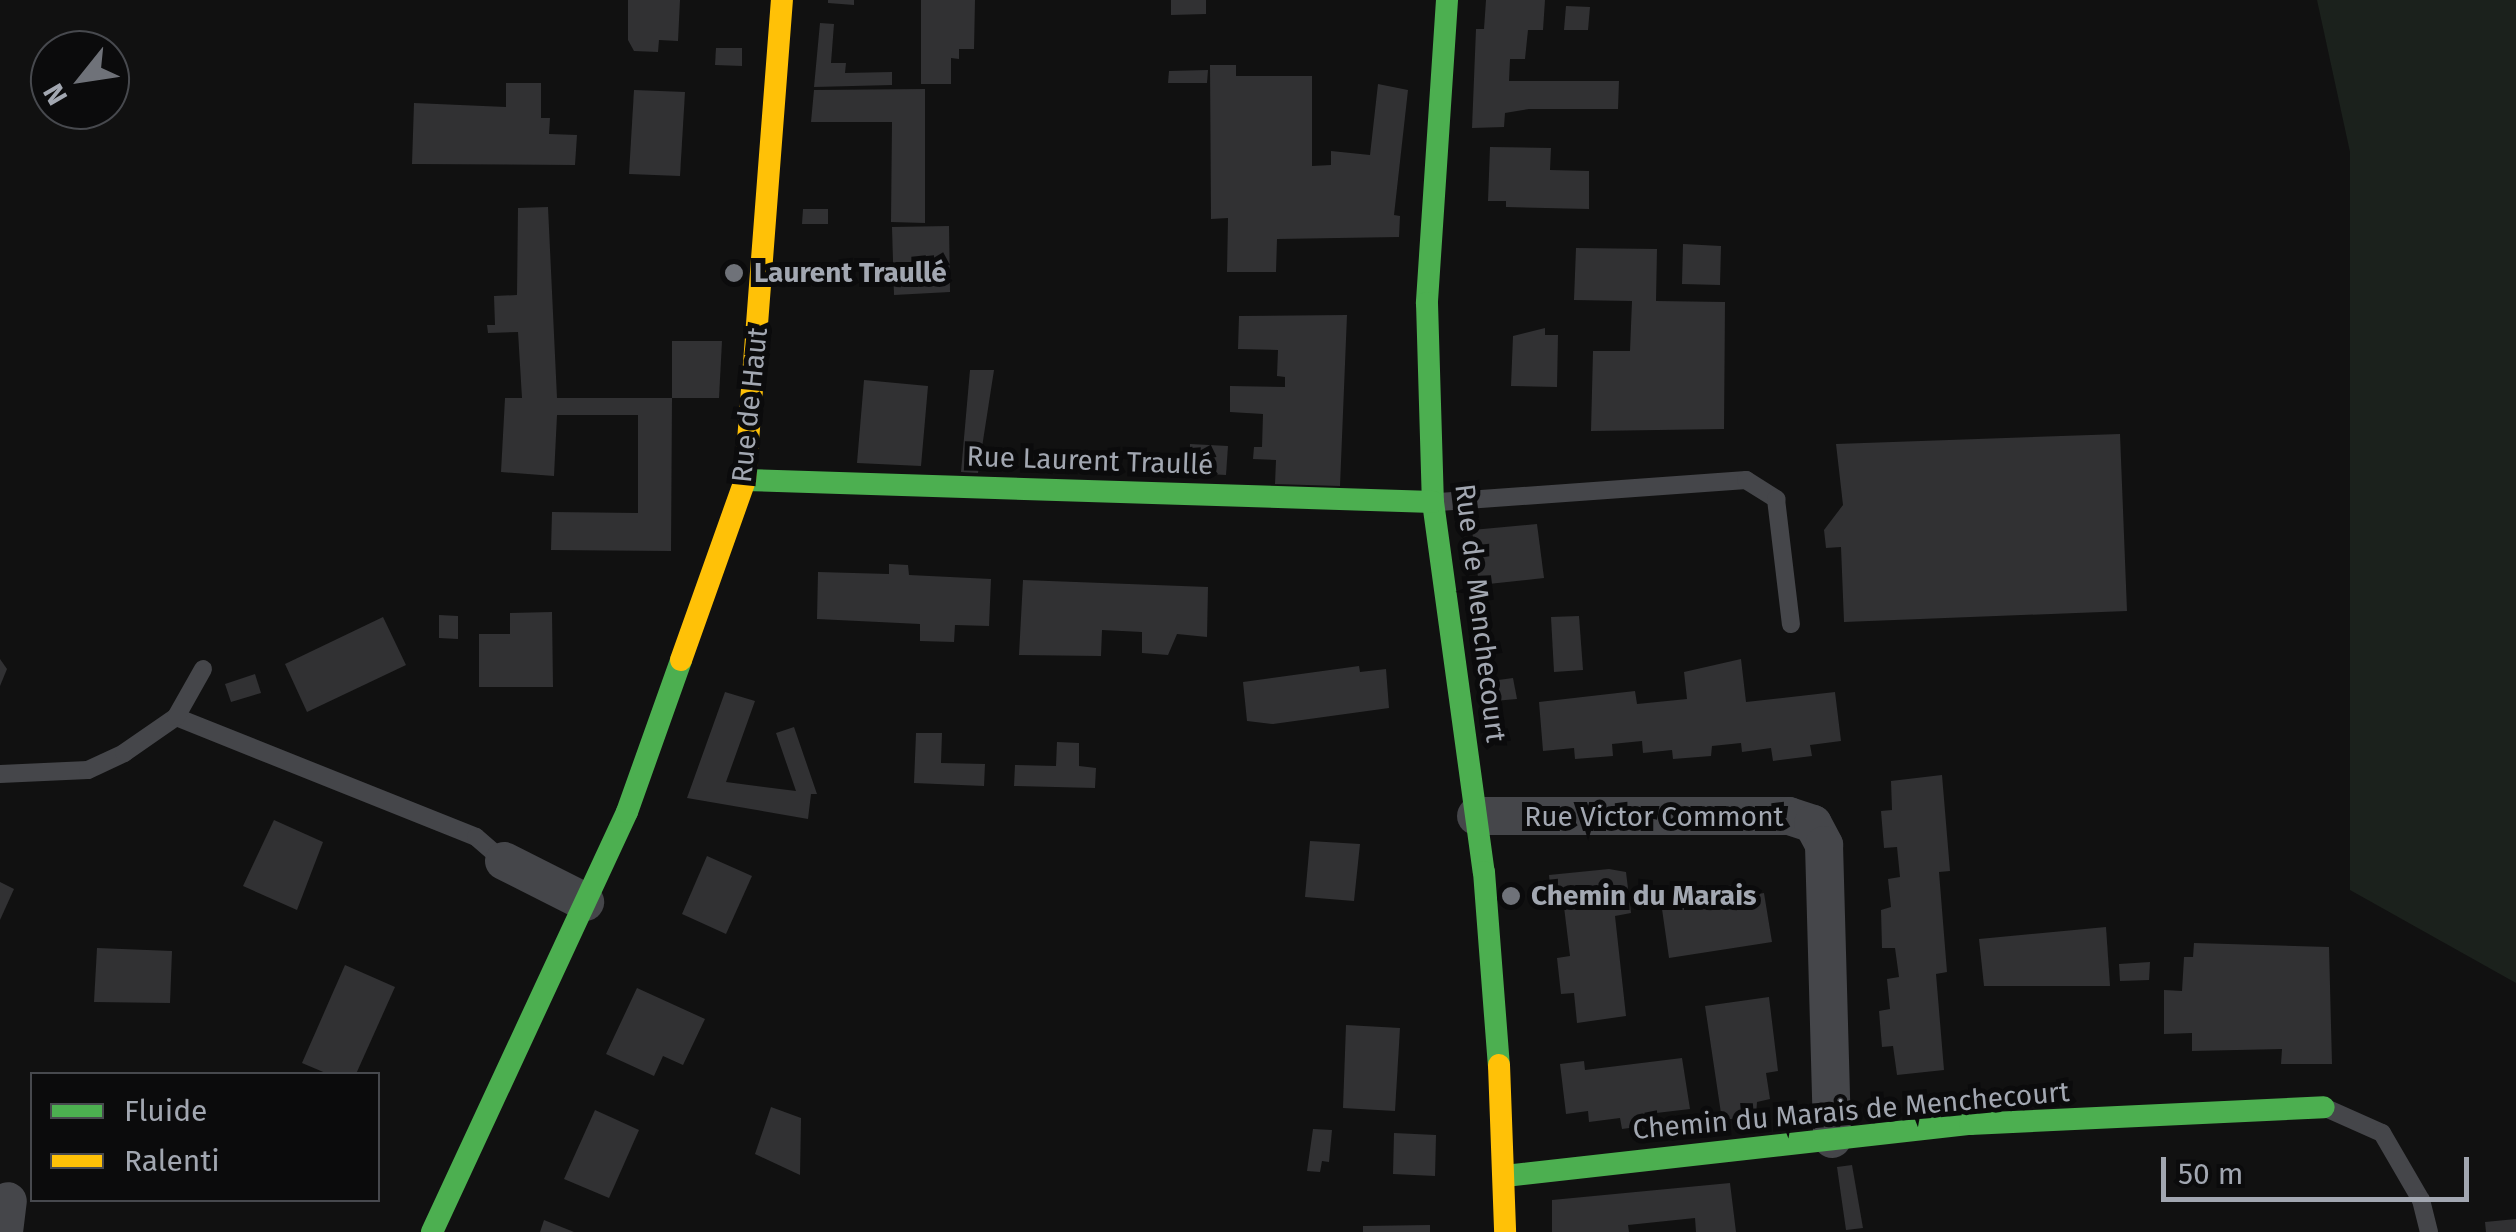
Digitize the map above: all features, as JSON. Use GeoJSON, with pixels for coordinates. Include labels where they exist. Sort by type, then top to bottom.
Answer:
{"type":"FeatureCollection","features":[{"type":"Feature","properties":{"kind":"street","name":"Rue de Haut"},"geometry":{"type":"LineString","coordinates":[[432,1232],[626,812],[745,480],[782,0]]}},
{"type":"Feature","properties":{"kind":"street","name":"Rue de Menchecourt"},"geometry":{"type":"LineString","coordinates":[[1447,0],[1427,303],[1432,502],[1476,816],[1498,1028],[1505,1232]]}},
{"type":"Feature","properties":{"kind":"street","name":"Rue Laurent Traullé"},"geometry":{"type":"LineString","coordinates":[[745,480],[1432,502]]}},
{"type":"Feature","properties":{"kind":"street","name":"Rue Victor Commont"},"geometry":{"type":"LineString","coordinates":[[1476,816],[1790,816],[1813,824],[1824,845],[1832,1140]]}},
{"type":"Feature","properties":{"kind":"street"},"geometry":{"type":"LineString","coordinates":[[504,861],[585,902]]}},
{"type":"Feature","properties":{"kind":"street","name":"Chemin du Marais de Menchecourt"},"geometry":{"type":"LineString","coordinates":[[1505,1176],[1970,1124],[2324,1107]]}},
{"type":"Feature","properties":{"kind":"lane"},"geometry":{"type":"LineString","coordinates":[[1432,502],[1746,480],[1776,499],[1791,624]]}},
{"type":"Feature","properties":{"kind":"lane"},"geometry":{"type":"LineString","coordinates":[[0,774],[88,770],[176,717],[203,670]]}},
{"type":"Feature","properties":{"kind":"lane"},"geometry":{"type":"LineString","coordinates":[[176,717],[476,837],[504,861]]}},
{"type":"Feature","properties":{"kind":"lane"},"geometry":{"type":"LineString","coordinates":[[2324,1107],[2382,1133],[2421,1200],[2429,1232]]}},
{"type":"Feature","properties":{"kind":"shaded area"},"geometry":{"type":"Polygon","coordinates":[[[2317,0],[2516,0],[2516,983],[2350,890],[2350,152],[2317,0]]]}},
{"type":"Feature","properties":{"kind":"building"},"geometry":{"type":"Polygon","coordinates":[[[628,0],[680,0],[678,41],[659,40],[658,52],[634,51],[628,40],[628,0]]]}},
{"type":"Feature","properties":{"kind":"building"},"geometry":{"type":"Polygon","coordinates":[[[854,0],[854,5],[828,3],[854,0]]]}},
{"type":"Feature","properties":{"kind":"building"},"geometry":{"type":"Polygon","coordinates":[[[921,0],[975,0],[974,49],[959,49],[959,59],[951,58],[951,84],[921,84],[921,0]]]}},
{"type":"Feature","properties":{"kind":"building"},"geometry":{"type":"Polygon","coordinates":[[[1171,0],[1206,0],[1206,14],[1171,15],[1171,0]]]}},
{"type":"Feature","properties":{"kind":"building"},"geometry":{"type":"Polygon","coordinates":[[[1486,0],[1545,0],[1543,30],[1528,30],[1525,59],[1510,59],[1509,81],[1619,81],[1618,109],[1529,109],[1505,113],[1504,127],[1472,128],[1476,29],[1484,29],[1486,0]]]}},
{"type":"Feature","properties":{"kind":"building"},"geometry":{"type":"Polygon","coordinates":[[[1566,6],[1590,7],[1588,30],[1564,30],[1566,6]]]}},
{"type":"Feature","properties":{"kind":"building"},"geometry":{"type":"Polygon","coordinates":[[[820,23],[834,24],[831,63],[846,63],[845,73],[892,72],[892,85],[814,87],[820,23]]]}},
{"type":"Feature","properties":{"kind":"building"},"geometry":{"type":"Polygon","coordinates":[[[716,48],[742,48],[742,66],[715,65],[716,48]]]}},
{"type":"Feature","properties":{"kind":"building"},"geometry":{"type":"Polygon","coordinates":[[[1210,65],[1236,65],[1236,76],[1312,76],[1312,166],[1331,165],[1331,151],[1370,155],[1378,84],[1408,90],[1394,215],[1400,216],[1399,237],[1277,239],[1276,272],[1227,272],[1228,218],[1211,219],[1210,65]]]}},
{"type":"Feature","properties":{"kind":"building"},"geometry":{"type":"Polygon","coordinates":[[[1208,70],[1207,83],[1168,83],[1169,71],[1208,70]]]}},
{"type":"Feature","properties":{"kind":"building"},"geometry":{"type":"Polygon","coordinates":[[[506,83],[541,83],[541,118],[550,118],[549,134],[577,135],[575,165],[412,164],[414,103],[506,107],[506,83]]]}},
{"type":"Feature","properties":{"kind":"building"},"geometry":{"type":"Polygon","coordinates":[[[925,89],[925,223],[891,222],[892,122],[811,122],[814,90],[925,89]]]}},
{"type":"Feature","properties":{"kind":"building"},"geometry":{"type":"Polygon","coordinates":[[[634,90],[685,92],[680,176],[629,174],[634,90]]]}},
{"type":"Feature","properties":{"kind":"building"},"geometry":{"type":"Polygon","coordinates":[[[1490,147],[1551,148],[1550,170],[1589,171],[1589,209],[1506,207],[1506,201],[1488,201],[1490,147]]]}},
{"type":"Feature","properties":{"kind":"building"},"geometry":{"type":"Polygon","coordinates":[[[548,207],[557,398],[672,398],[671,551],[551,550],[552,512],[638,513],[638,415],[557,415],[554,476],[501,472],[505,398],[522,398],[518,332],[488,333],[487,325],[495,325],[494,296],[517,295],[518,208],[548,207]]]}},
{"type":"Feature","properties":{"kind":"building"},"geometry":{"type":"Polygon","coordinates":[[[803,209],[828,209],[828,224],[802,224],[803,209]]]}},
{"type":"Feature","properties":{"kind":"building"},"geometry":{"type":"Polygon","coordinates":[[[949,226],[950,292],[894,295],[892,227],[949,226]]]}},
{"type":"Feature","properties":{"kind":"building"},"geometry":{"type":"Polygon","coordinates":[[[1683,244],[1721,246],[1720,285],[1682,284],[1683,244]]]}},
{"type":"Feature","properties":{"kind":"building"},"geometry":{"type":"Polygon","coordinates":[[[1576,248],[1657,249],[1656,301],[1725,302],[1724,429],[1591,431],[1593,351],[1630,351],[1632,301],[1574,300],[1576,248]]]}},
{"type":"Feature","properties":{"kind":"building"},"geometry":{"type":"Polygon","coordinates":[[[1347,315],[1340,486],[1275,484],[1276,460],[1253,459],[1254,447],[1262,447],[1263,414],[1230,412],[1230,386],[1285,387],[1285,377],[1277,376],[1278,350],[1238,349],[1239,316],[1347,315]]]}},
{"type":"Feature","properties":{"kind":"building"},"geometry":{"type":"Polygon","coordinates":[[[1545,328],[1545,335],[1558,335],[1557,387],[1511,386],[1513,336],[1545,328]]]}},
{"type":"Feature","properties":{"kind":"building"},"geometry":{"type":"Polygon","coordinates":[[[672,341],[722,341],[719,398],[672,398],[672,341]]]}},
{"type":"Feature","properties":{"kind":"building"},"geometry":{"type":"Polygon","coordinates":[[[970,370],[994,370],[978,473],[961,472],[970,370]]]}},
{"type":"Feature","properties":{"kind":"building"},"geometry":{"type":"Polygon","coordinates":[[[864,380],[928,386],[921,466],[857,463],[864,380]]]}},
{"type":"Feature","properties":{"kind":"building"},"geometry":{"type":"Polygon","coordinates":[[[2120,434],[2127,611],[1844,622],[1841,547],[1826,548],[1824,530],[1843,505],[1836,444],[2120,434]]]}},
{"type":"Feature","properties":{"kind":"building"},"geometry":{"type":"Polygon","coordinates":[[[1190,444],[1228,446],[1226,475],[1189,473],[1190,444]]]}},
{"type":"Feature","properties":{"kind":"building"},"geometry":{"type":"Polygon","coordinates":[[[1537,524],[1544,578],[1479,585],[1472,530],[1537,524]]]}},
{"type":"Feature","properties":{"kind":"building"},"geometry":{"type":"Polygon","coordinates":[[[889,564],[908,565],[909,575],[991,579],[989,626],[955,625],[954,642],[920,641],[920,624],[817,619],[818,572],[889,574],[889,564]]]}},
{"type":"Feature","properties":{"kind":"building"},"geometry":{"type":"Polygon","coordinates":[[[1023,580],[1208,587],[1207,637],[1177,634],[1168,655],[1142,653],[1142,632],[1102,630],[1101,656],[1019,655],[1023,580]]]}},
{"type":"Feature","properties":{"kind":"building"},"geometry":{"type":"Polygon","coordinates":[[[552,612],[553,687],[479,687],[479,634],[510,634],[510,613],[552,612]]]}},
{"type":"Feature","properties":{"kind":"building"},"geometry":{"type":"Polygon","coordinates":[[[439,615],[458,616],[458,639],[439,638],[439,615]]]}},
{"type":"Feature","properties":{"kind":"building"},"geometry":{"type":"Polygon","coordinates":[[[1579,616],[1583,670],[1554,672],[1551,617],[1579,616]]]}},
{"type":"Feature","properties":{"kind":"building"},"geometry":{"type":"Polygon","coordinates":[[[383,617],[406,665],[307,712],[285,664],[383,617]]]}},
{"type":"Feature","properties":{"kind":"building"},"geometry":{"type":"Polygon","coordinates":[[[0,659],[7,669],[0,686],[0,659]]]}},
{"type":"Feature","properties":{"kind":"building"},"geometry":{"type":"Polygon","coordinates":[[[1741,659],[1746,702],[1835,692],[1841,741],[1810,745],[1812,756],[1773,761],[1771,748],[1742,752],[1741,743],[1712,746],[1711,756],[1673,759],[1672,750],[1643,753],[1642,741],[1612,744],[1613,756],[1575,759],[1574,748],[1543,751],[1539,702],[1635,691],[1637,704],[1687,699],[1684,672],[1741,659]]]}},
{"type":"Feature","properties":{"kind":"building"},"geometry":{"type":"Polygon","coordinates":[[[1359,666],[1360,672],[1386,669],[1389,708],[1273,724],[1247,721],[1243,682],[1359,666]]]}},
{"type":"Feature","properties":{"kind":"building"},"geometry":{"type":"Polygon","coordinates":[[[255,674],[261,693],[231,702],[225,684],[255,674]]]}},
{"type":"Feature","properties":{"kind":"building"},"geometry":{"type":"Polygon","coordinates":[[[1513,678],[1517,699],[1494,701],[1491,681],[1513,678]]]}},
{"type":"Feature","properties":{"kind":"building"},"geometry":{"type":"Polygon","coordinates":[[[725,692],[755,701],[726,782],[796,791],[776,733],[794,727],[817,794],[811,794],[808,819],[687,798],[725,692]]]}},
{"type":"Feature","properties":{"kind":"building"},"geometry":{"type":"Polygon","coordinates":[[[916,733],[942,733],[941,763],[985,764],[984,786],[914,783],[916,733]]]}},
{"type":"Feature","properties":{"kind":"building"},"geometry":{"type":"Polygon","coordinates":[[[1057,742],[1079,743],[1079,766],[1096,768],[1095,788],[1014,786],[1015,765],[1056,766],[1057,742]]]}},
{"type":"Feature","properties":{"kind":"building"},"geometry":{"type":"Polygon","coordinates":[[[1942,775],[1950,871],[1939,872],[1947,972],[1936,974],[1944,1070],[1897,1075],[1893,1046],[1882,1047],[1879,1011],[1890,1009],[1887,979],[1899,977],[1895,948],[1882,948],[1881,910],[1891,907],[1888,879],[1900,877],[1897,847],[1884,848],[1881,811],[1892,810],[1891,781],[1942,775]]]}},
{"type":"Feature","properties":{"kind":"building"},"geometry":{"type":"Polygon","coordinates":[[[274,820],[323,842],[297,910],[243,886],[274,820]]]}},
{"type":"Feature","properties":{"kind":"building"},"geometry":{"type":"Polygon","coordinates":[[[1310,841],[1360,844],[1354,901],[1305,897],[1310,841]]]}},
{"type":"Feature","properties":{"kind":"building"},"geometry":{"type":"Polygon","coordinates":[[[707,856],[752,876],[726,934],[682,914],[707,856]]]}},
{"type":"Feature","properties":{"kind":"building"},"geometry":{"type":"Polygon","coordinates":[[[1609,869],[1626,872],[1631,913],[1615,916],[1626,1016],[1577,1023],[1574,993],[1561,994],[1557,958],[1570,956],[1564,907],[1552,909],[1549,875],[1609,869]]]}},
{"type":"Feature","properties":{"kind":"building"},"geometry":{"type":"Polygon","coordinates":[[[0,882],[14,889],[0,920],[0,882]]]}},
{"type":"Feature","properties":{"kind":"building"},"geometry":{"type":"Polygon","coordinates":[[[1731,885],[1734,898],[1764,893],[1772,942],[1669,958],[1662,909],[1696,904],[1695,890],[1731,885]]]}},
{"type":"Feature","properties":{"kind":"building"},"geometry":{"type":"Polygon","coordinates":[[[2106,927],[2110,986],[1984,986],[1979,939],[2106,927]]]}},
{"type":"Feature","properties":{"kind":"building"},"geometry":{"type":"Polygon","coordinates":[[[2194,943],[2329,947],[2332,1064],[2281,1064],[2282,1049],[2192,1051],[2192,1033],[2164,1034],[2164,990],[2182,991],[2184,957],[2193,957],[2194,943]]]}},
{"type":"Feature","properties":{"kind":"building"},"geometry":{"type":"Polygon","coordinates":[[[97,948],[172,951],[170,1003],[94,1002],[97,948]]]}},
{"type":"Feature","properties":{"kind":"building"},"geometry":{"type":"Polygon","coordinates":[[[2150,962],[2149,980],[2120,981],[2119,964],[2150,962]]]}},
{"type":"Feature","properties":{"kind":"building"},"geometry":{"type":"Polygon","coordinates":[[[345,965],[395,987],[357,1072],[323,1072],[302,1063],[345,965]]]}},
{"type":"Feature","properties":{"kind":"building"},"geometry":{"type":"Polygon","coordinates":[[[637,988],[705,1019],[683,1065],[663,1056],[654,1076],[606,1054],[637,988]]]}},
{"type":"Feature","properties":{"kind":"building"},"geometry":{"type":"Polygon","coordinates":[[[1769,997],[1778,1071],[1766,1073],[1770,1099],[1757,1102],[1756,1116],[1722,1120],[1705,1006],[1769,997]]]}},
{"type":"Feature","properties":{"kind":"building"},"geometry":{"type":"Polygon","coordinates":[[[1346,1025],[1400,1028],[1395,1111],[1343,1108],[1346,1025]]]}},
{"type":"Feature","properties":{"kind":"building"},"geometry":{"type":"Polygon","coordinates":[[[1682,1058],[1690,1109],[1656,1113],[1658,1124],[1622,1129],[1620,1118],[1589,1122],[1588,1111],[1566,1114],[1560,1064],[1584,1061],[1585,1070],[1682,1058]]]}},
{"type":"Feature","properties":{"kind":"building"},"geometry":{"type":"Polygon","coordinates":[[[771,1107],[801,1118],[800,1175],[755,1154],[771,1107]]]}},
{"type":"Feature","properties":{"kind":"building"},"geometry":{"type":"Polygon","coordinates":[[[595,1110],[639,1130],[609,1198],[564,1179],[595,1110]]]}},
{"type":"Feature","properties":{"kind":"building"},"geometry":{"type":"Polygon","coordinates":[[[1313,1129],[1332,1130],[1329,1162],[1322,1161],[1320,1172],[1307,1171],[1313,1129]]]}},
{"type":"Feature","properties":{"kind":"building"},"geometry":{"type":"Polygon","coordinates":[[[1394,1133],[1436,1135],[1435,1176],[1393,1174],[1394,1133]]]}},
{"type":"Feature","properties":{"kind":"building"},"geometry":{"type":"Polygon","coordinates":[[[1852,1165],[1863,1228],[1846,1230],[1837,1167],[1852,1165]]]}},
{"type":"Feature","properties":{"kind":"building"},"geometry":{"type":"Polygon","coordinates":[[[1730,1183],[1736,1232],[1696,1232],[1695,1218],[1628,1225],[1629,1232],[1552,1232],[1552,1200],[1730,1183]]]}},
{"type":"Feature","properties":{"kind":"building"},"geometry":{"type":"Polygon","coordinates":[[[2516,1219],[2516,1232],[2486,1232],[2485,1222],[2516,1219]]]}},
{"type":"Feature","properties":{"kind":"building"},"geometry":{"type":"Polygon","coordinates":[[[544,1220],[574,1232],[540,1232],[544,1220]]]}},
{"type":"Feature","properties":{"kind":"building"},"geometry":{"type":"Polygon","coordinates":[[[1430,1225],[1430,1232],[1363,1232],[1363,1226],[1430,1225]]]}},
{"type":"Feature","properties":{"kind":"traffic: fast"},"geometry":{"type":"LineString","coordinates":[[1447,0],[1427,303],[1433,502],[1484,872],[1499,1065]]}},
{"type":"Feature","properties":{"kind":"traffic: fast"},"geometry":{"type":"LineString","coordinates":[[745,480],[1433,502]]}},
{"type":"Feature","properties":{"kind":"traffic: fast"},"geometry":{"type":"LineString","coordinates":[[432,1232],[627,812],[681,660]]}},
{"type":"Feature","properties":{"kind":"traffic: fast"},"geometry":{"type":"LineString","coordinates":[[1505,1176],[1970,1124],[2324,1107]]}},
{"type":"Feature","properties":{"kind":"traffic: slow"},"geometry":{"type":"LineString","coordinates":[[681,660],[745,480],[782,0]]}},
{"type":"Feature","properties":{"kind":"traffic: slow"},"geometry":{"type":"LineString","coordinates":[[1499,1065],[1505,1232]]}},
{"type":"Feature","properties":{"kind":"place","name":"Laurent Traullé"},"geometry":{"type":"Point","coordinates":[734,273]}},
{"type":"Feature","properties":{"kind":"place","name":"Chemin du Marais"},"geometry":{"type":"Point","coordinates":[1511,896]}}]}
